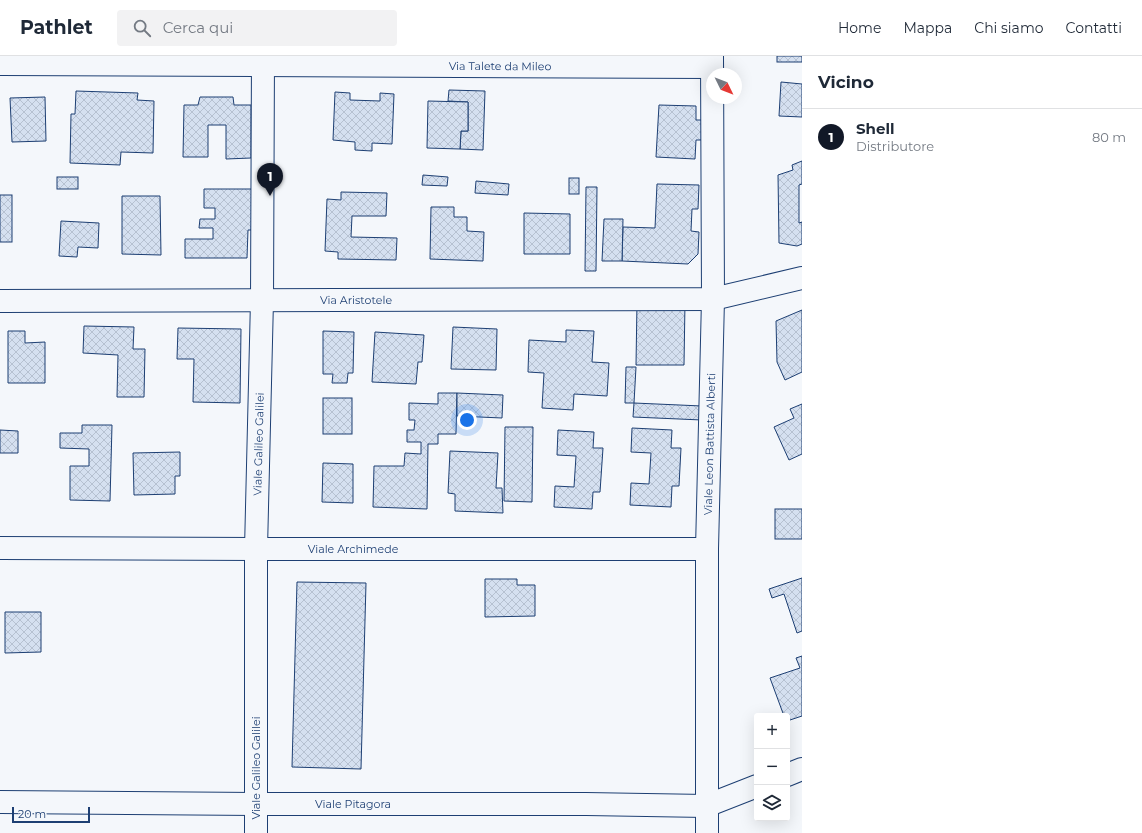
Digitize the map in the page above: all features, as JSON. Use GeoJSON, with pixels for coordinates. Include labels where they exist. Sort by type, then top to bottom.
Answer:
{"type":"FeatureCollection","features":[{"type":"Feature","properties":{"kind":"street","name":"Via Talete da Mileo"},"geometry":{"type":"LineString","coordinates":[[0,64],[263,61],[712,61]]}},
{"type":"Feature","properties":{"kind":"street","name":"Viale Galileo Galilei"},"geometry":{"type":"LineString","coordinates":[[256,833],[256,549],[262,300],[263,61]]}},
{"type":"Feature","properties":{"kind":"street","name":"Viale Leon Battista Alberti"},"geometry":{"type":"LineString","coordinates":[[707,833],[707,549],[713,299],[712,61]]}},
{"type":"Feature","properties":{"kind":"street","name":"Via Aristotele"},"geometry":{"type":"LineString","coordinates":[[0,301],[713,299],[802,278]]}},
{"type":"Feature","properties":{"kind":"street","name":"Viale Archimede"},"geometry":{"type":"LineString","coordinates":[[0,548],[707,549]]}},
{"type":"Feature","properties":{"kind":"street"},"geometry":{"type":"LineString","coordinates":[[790,774],[802,769]]}},
{"type":"Feature","properties":{"kind":"street"},"geometry":{"type":"LineString","coordinates":[[706,806],[754,787]]}},
{"type":"Feature","properties":{"kind":"street","name":"Viale Pitagora"},"geometry":{"type":"LineString","coordinates":[[0,802],[586,804],[706,806]]}},
{"type":"Feature","properties":{"kind":"building"},"geometry":{"type":"Polygon","coordinates":[[[777,56],[802,56],[802,62],[777,62],[777,56]]]}},
{"type":"Feature","properties":{"kind":"building"},"geometry":{"type":"Polygon","coordinates":[[[781,82],[802,84],[802,117],[779,116],[781,82]]]}},
{"type":"Feature","properties":{"kind":"building"},"geometry":{"type":"Polygon","coordinates":[[[449,90],[485,91],[483,150],[460,149],[461,131],[468,131],[468,102],[448,101],[449,90]]]}},
{"type":"Feature","properties":{"kind":"building"},"geometry":{"type":"Polygon","coordinates":[[[76,91],[138,93],[137,100],[154,101],[153,153],[121,152],[120,165],[70,163],[71,114],[75,114],[76,91]]]}},
{"type":"Feature","properties":{"kind":"building"},"geometry":{"type":"Polygon","coordinates":[[[335,92],[350,93],[350,100],[380,101],[380,93],[394,94],[392,144],[372,143],[372,151],[355,150],[355,142],[333,140],[335,92]]]}},
{"type":"Feature","properties":{"kind":"building"},"geometry":{"type":"Polygon","coordinates":[[[45,97],[46,141],[12,142],[10,98],[45,97]]]}},
{"type":"Feature","properties":{"kind":"building"},"geometry":{"type":"Polygon","coordinates":[[[200,97],[233,97],[234,105],[251,105],[251,158],[226,159],[226,125],[208,125],[208,157],[183,157],[184,105],[198,105],[200,97]]]}},
{"type":"Feature","properties":{"kind":"building"},"geometry":{"type":"Polygon","coordinates":[[[428,101],[468,102],[468,131],[461,131],[460,149],[427,148],[428,101]]]}},
{"type":"Feature","properties":{"kind":"building"},"geometry":{"type":"Polygon","coordinates":[[[659,105],[696,106],[696,120],[703,120],[702,140],[696,140],[695,159],[656,157],[659,105]]]}},
{"type":"Feature","properties":{"kind":"building"},"geometry":{"type":"Polygon","coordinates":[[[802,161],[802,184],[799,185],[799,223],[802,222],[802,244],[797,246],[779,243],[778,175],[793,170],[792,165],[802,161]]]}},
{"type":"Feature","properties":{"kind":"building"},"geometry":{"type":"Polygon","coordinates":[[[423,175],[448,177],[447,186],[422,185],[423,175]]]}},
{"type":"Feature","properties":{"kind":"building"},"geometry":{"type":"Polygon","coordinates":[[[57,177],[78,177],[78,189],[57,189],[57,177]]]}},
{"type":"Feature","properties":{"kind":"building"},"geometry":{"type":"Polygon","coordinates":[[[569,178],[579,178],[579,194],[569,194],[569,178]]]}},
{"type":"Feature","properties":{"kind":"building"},"geometry":{"type":"Polygon","coordinates":[[[476,181],[509,184],[508,195],[475,193],[476,181]]]}},
{"type":"Feature","properties":{"kind":"building"},"geometry":{"type":"Polygon","coordinates":[[[657,184],[699,185],[698,209],[692,209],[691,231],[699,232],[698,254],[688,264],[622,261],[623,227],[655,228],[657,184]]]}},
{"type":"Feature","properties":{"kind":"building"},"geometry":{"type":"Polygon","coordinates":[[[586,187],[597,187],[596,271],[585,271],[586,187]]]}},
{"type":"Feature","properties":{"kind":"building"},"geometry":{"type":"Polygon","coordinates":[[[204,189],[254,189],[254,230],[248,230],[247,258],[185,258],[185,239],[213,239],[213,228],[199,228],[200,219],[215,219],[215,208],[204,208],[204,189]]]}},
{"type":"Feature","properties":{"kind":"building"},"geometry":{"type":"Polygon","coordinates":[[[341,192],[387,193],[386,216],[352,216],[351,237],[397,238],[396,260],[338,259],[338,252],[325,251],[327,199],[341,200],[341,192]]]}},
{"type":"Feature","properties":{"kind":"building"},"geometry":{"type":"Polygon","coordinates":[[[0,195],[12,195],[12,242],[0,242],[0,195]]]}},
{"type":"Feature","properties":{"kind":"building"},"geometry":{"type":"Polygon","coordinates":[[[122,196],[160,196],[161,255],[122,254],[122,196]]]}},
{"type":"Feature","properties":{"kind":"building"},"geometry":{"type":"Polygon","coordinates":[[[431,207],[454,207],[454,217],[467,217],[467,231],[484,232],[483,261],[430,259],[431,207]]]}},
{"type":"Feature","properties":{"kind":"building"},"geometry":{"type":"Polygon","coordinates":[[[524,213],[570,214],[570,254],[524,254],[524,213]]]}},
{"type":"Feature","properties":{"kind":"building"},"geometry":{"type":"Polygon","coordinates":[[[604,219],[623,219],[622,261],[602,261],[604,219]]]}},
{"type":"Feature","properties":{"kind":"building"},"geometry":{"type":"Polygon","coordinates":[[[61,221],[99,223],[98,248],[78,247],[77,257],[59,256],[61,221]]]}},
{"type":"Feature","properties":{"kind":"building"},"geometry":{"type":"Polygon","coordinates":[[[637,302],[685,302],[684,365],[636,365],[637,302]]]}},
{"type":"Feature","properties":{"kind":"building"},"geometry":{"type":"Polygon","coordinates":[[[802,310],[802,372],[785,380],[777,362],[776,321],[802,310]]]}},
{"type":"Feature","properties":{"kind":"building"},"geometry":{"type":"Polygon","coordinates":[[[84,326],[134,327],[133,349],[145,349],[144,397],[117,397],[118,355],[83,353],[84,326]]]}},
{"type":"Feature","properties":{"kind":"building"},"geometry":{"type":"Polygon","coordinates":[[[453,327],[497,329],[496,370],[451,369],[453,327]]]}},
{"type":"Feature","properties":{"kind":"building"},"geometry":{"type":"Polygon","coordinates":[[[178,328],[241,329],[240,403],[193,402],[194,359],[177,359],[178,328]]]}},
{"type":"Feature","properties":{"kind":"building"},"geometry":{"type":"Polygon","coordinates":[[[566,330],[594,331],[592,362],[609,363],[607,396],[574,394],[573,410],[542,408],[544,373],[528,372],[529,340],[566,342],[566,330]]]}},
{"type":"Feature","properties":{"kind":"building"},"geometry":{"type":"Polygon","coordinates":[[[8,331],[25,331],[25,343],[45,342],[45,383],[8,383],[8,331]]]}},
{"type":"Feature","properties":{"kind":"building"},"geometry":{"type":"Polygon","coordinates":[[[323,331],[354,332],[353,373],[348,373],[347,383],[332,383],[333,374],[323,374],[323,331]]]}},
{"type":"Feature","properties":{"kind":"building"},"geometry":{"type":"Polygon","coordinates":[[[375,332],[424,335],[422,362],[418,362],[416,384],[372,382],[375,332]]]}},
{"type":"Feature","properties":{"kind":"building"},"geometry":{"type":"Polygon","coordinates":[[[626,367],[636,367],[634,403],[625,403],[626,367]]]}},
{"type":"Feature","properties":{"kind":"building"},"geometry":{"type":"Polygon","coordinates":[[[438,393],[457,393],[456,434],[438,434],[438,444],[428,444],[427,509],[373,507],[374,466],[404,466],[405,453],[421,454],[421,442],[407,442],[407,430],[414,430],[415,420],[409,420],[409,403],[438,404],[438,393]]]}},
{"type":"Feature","properties":{"kind":"building"},"geometry":{"type":"Polygon","coordinates":[[[457,393],[503,395],[502,418],[457,416],[457,393]]]}},
{"type":"Feature","properties":{"kind":"building"},"geometry":{"type":"Polygon","coordinates":[[[323,398],[352,398],[352,434],[323,434],[323,398]]]}},
{"type":"Feature","properties":{"kind":"building"},"geometry":{"type":"Polygon","coordinates":[[[634,403],[702,406],[702,420],[633,417],[634,403]]]}},
{"type":"Feature","properties":{"kind":"building"},"geometry":{"type":"Polygon","coordinates":[[[802,404],[802,454],[789,460],[774,427],[794,418],[790,409],[802,404]]]}},
{"type":"Feature","properties":{"kind":"building"},"geometry":{"type":"Polygon","coordinates":[[[82,425],[112,425],[110,501],[70,500],[70,466],[89,466],[89,449],[60,448],[60,433],[82,433],[82,425]]]}},
{"type":"Feature","properties":{"kind":"building"},"geometry":{"type":"Polygon","coordinates":[[[505,427],[533,427],[532,502],[504,501],[505,427]]]}},
{"type":"Feature","properties":{"kind":"building"},"geometry":{"type":"Polygon","coordinates":[[[632,428],[672,430],[671,448],[681,448],[679,486],[672,486],[671,507],[630,505],[631,483],[649,484],[651,453],[631,452],[632,428]]]}},
{"type":"Feature","properties":{"kind":"building"},"geometry":{"type":"Polygon","coordinates":[[[0,430],[18,431],[18,453],[0,453],[0,430]]]}},
{"type":"Feature","properties":{"kind":"building"},"geometry":{"type":"Polygon","coordinates":[[[558,430],[594,432],[593,448],[603,448],[600,492],[593,492],[592,509],[554,507],[555,486],[574,487],[576,456],[557,455],[558,430]]]}},
{"type":"Feature","properties":{"kind":"building"},"geometry":{"type":"Polygon","coordinates":[[[450,451],[498,453],[496,488],[502,488],[503,513],[455,511],[455,494],[448,493],[450,451]]]}},
{"type":"Feature","properties":{"kind":"building"},"geometry":{"type":"Polygon","coordinates":[[[180,452],[180,476],[175,476],[175,494],[134,495],[133,453],[180,452]]]}},
{"type":"Feature","properties":{"kind":"building"},"geometry":{"type":"Polygon","coordinates":[[[323,463],[353,464],[353,503],[322,502],[323,463]]]}},
{"type":"Feature","properties":{"kind":"building"},"geometry":{"type":"Polygon","coordinates":[[[775,509],[802,509],[802,539],[775,539],[775,509]]]}},
{"type":"Feature","properties":{"kind":"building"},"geometry":{"type":"Polygon","coordinates":[[[802,578],[802,631],[797,633],[784,594],[772,598],[769,589],[802,578]]]}},
{"type":"Feature","properties":{"kind":"building"},"geometry":{"type":"Polygon","coordinates":[[[485,579],[517,579],[517,585],[535,585],[535,616],[485,617],[485,579]]]}},
{"type":"Feature","properties":{"kind":"building"},"geometry":{"type":"Polygon","coordinates":[[[297,582],[366,583],[361,769],[292,767],[297,582]]]}},
{"type":"Feature","properties":{"kind":"building"},"geometry":{"type":"Polygon","coordinates":[[[5,612],[41,612],[41,652],[5,653],[5,612]]]}},
{"type":"Feature","properties":{"kind":"building"},"geometry":{"type":"Polygon","coordinates":[[[802,656],[802,716],[790,720],[790,713],[783,713],[770,678],[800,668],[796,658],[802,656]]]}},
{"type":"Feature","properties":{"kind":"place","name":"Shell"},"geometry":{"type":"Point","coordinates":[270,196]}}]}
